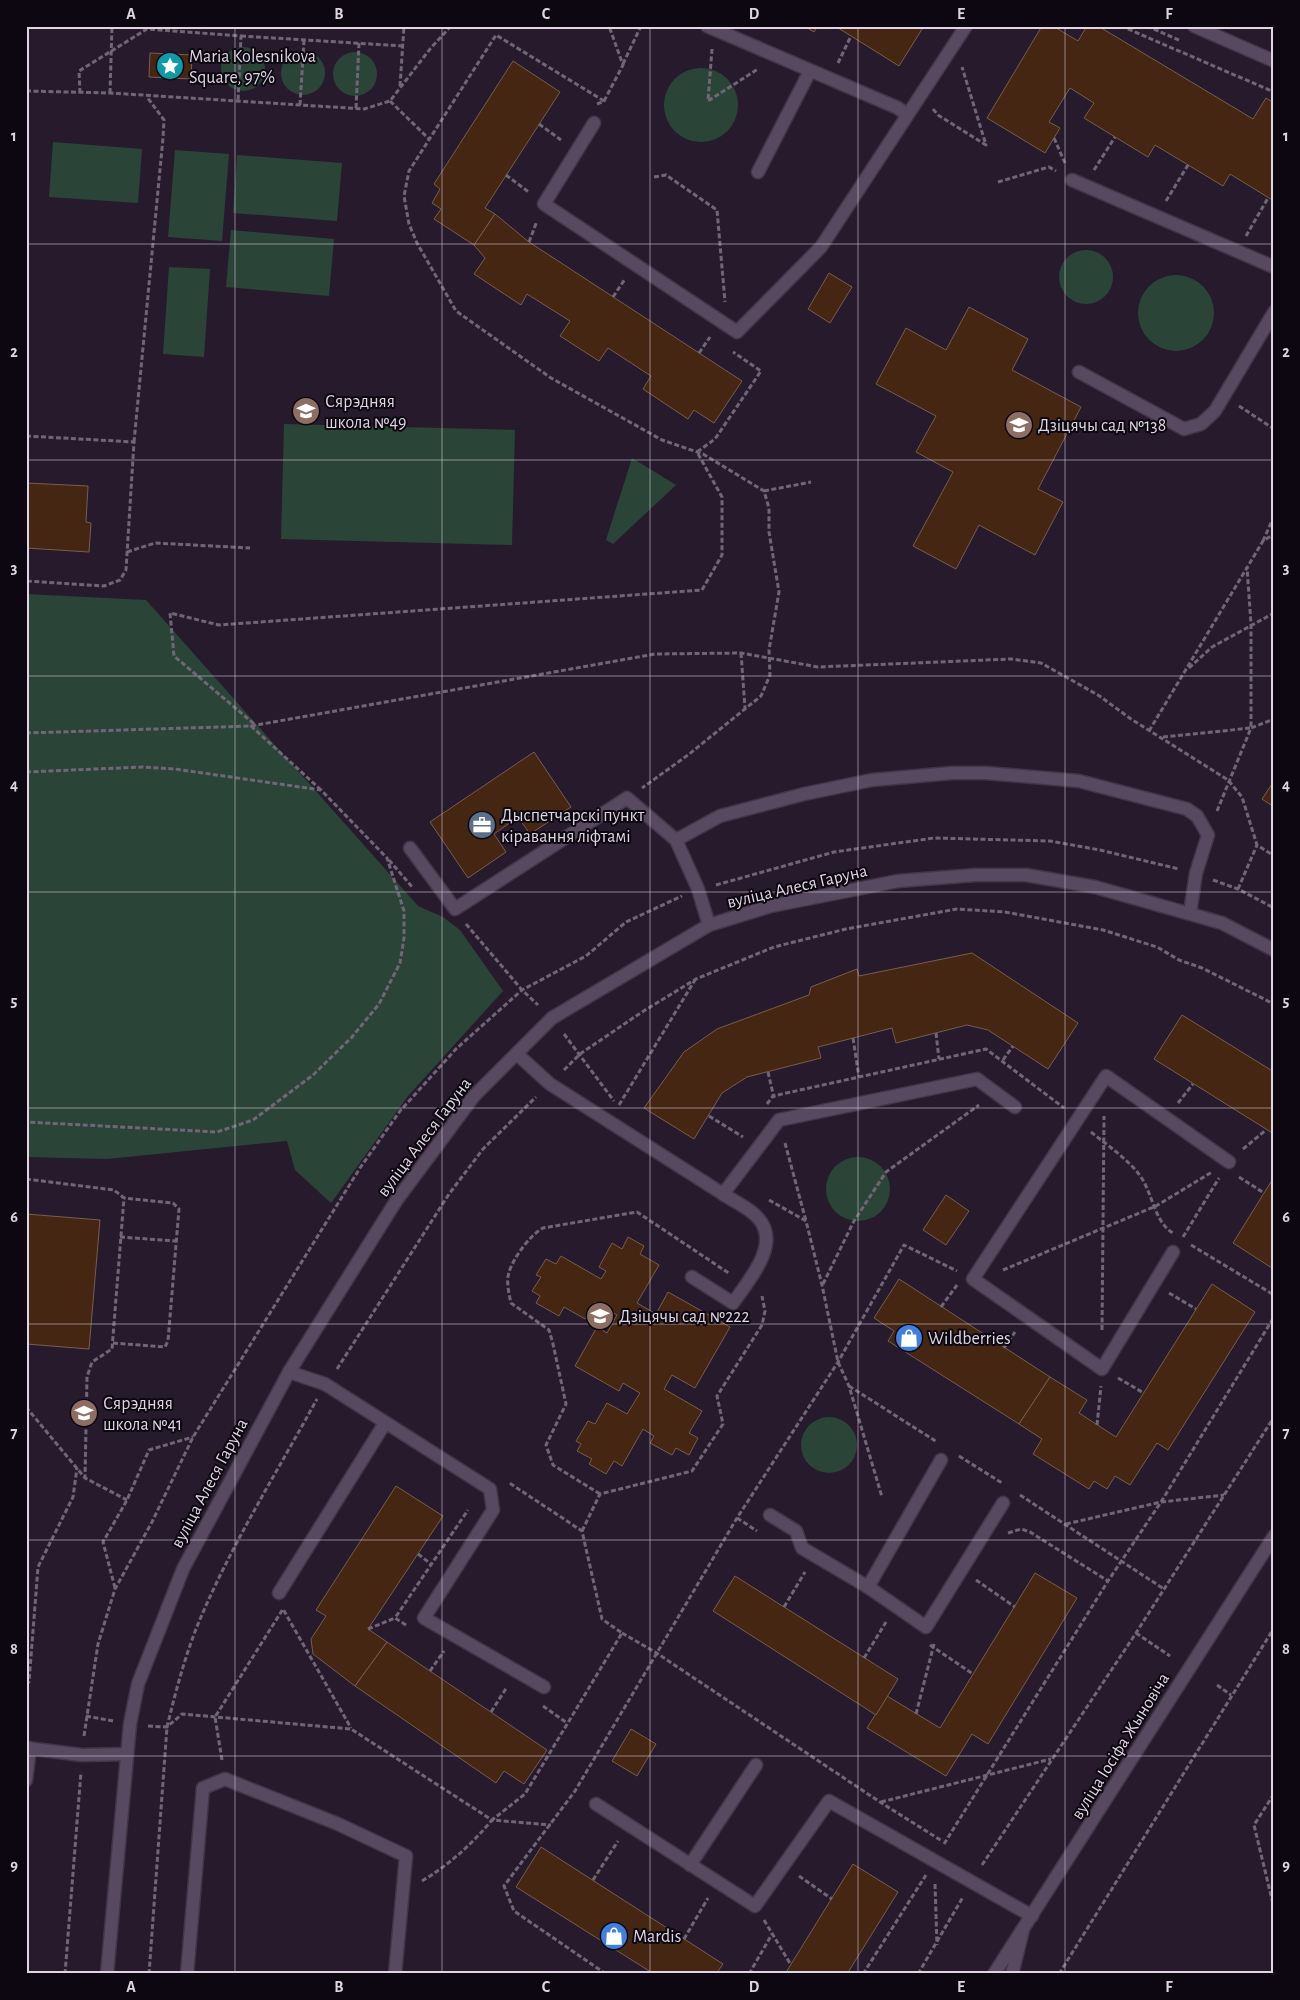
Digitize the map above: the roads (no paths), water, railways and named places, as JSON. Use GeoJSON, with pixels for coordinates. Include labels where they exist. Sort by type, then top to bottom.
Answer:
{"type":"FeatureCollection","features":[{"type":"Feature","properties":{"kind":"street"},"geometry":{"type":"LineString","coordinates":[[594,124],[544,204],[737,332],[821,247],[966,26]]}},
{"type":"Feature","properties":{"kind":"street"},"geometry":{"type":"LineString","coordinates":[[1194,26],[1274,61]]}},
{"type":"Feature","properties":{"kind":"street"},"geometry":{"type":"LineString","coordinates":[[710,28],[898,108],[907,115]]}},
{"type":"Feature","properties":{"kind":"street"},"geometry":{"type":"LineString","coordinates":[[758,172],[810,71]]}},
{"type":"Feature","properties":{"kind":"street"},"geometry":{"type":"LineString","coordinates":[[1078,182],[1274,267]]}},
{"type":"Feature","properties":{"kind":"street"},"geometry":{"type":"LineString","coordinates":[[1079,372],[1184,429],[1201,424],[1215,411],[1274,312]]}},
{"type":"Feature","properties":{"kind":"street"},"geometry":{"type":"LineString","coordinates":[[676,840],[720,816],[804,794],[872,780],[952,773],[1063,780],[1119,790],[1187,809],[1196,816],[1208,835],[1196,873],[1190,913]]}},
{"type":"Feature","properties":{"kind":"street"},"geometry":{"type":"LineString","coordinates":[[410,848],[455,909],[627,798],[676,840],[698,889],[709,925]]}},
{"type":"Feature","properties":{"kind":"street","name":"вуліца Алеся Гаруна"},"geometry":{"type":"LineString","coordinates":[[107,1974],[130,1724],[138,1684],[183,1569],[289,1372],[396,1201],[474,1096],[552,1018],[709,925],[771,906],[898,881],[976,875],[1026,875],[1095,888],[1190,913],[1222,923],[1274,950]]}},
{"type":"Feature","properties":{"kind":"street"},"geometry":{"type":"LineString","coordinates":[[516,1054],[550,1084],[758,1218],[766,1235],[765,1253],[733,1303],[692,1278]]}},
{"type":"Feature","properties":{"kind":"street"},"geometry":{"type":"LineString","coordinates":[[1173,1252],[1102,1369],[969,1277],[1106,1076],[1167,1118],[1227,1165]]}},
{"type":"Feature","properties":{"kind":"street"},"geometry":{"type":"LineString","coordinates":[[723,1194],[779,1120],[977,1079],[1015,1107]]}},
{"type":"Feature","properties":{"kind":"street"},"geometry":{"type":"LineString","coordinates":[[289,1372],[325,1384],[490,1489],[493,1510],[424,1618],[544,1687]]}},
{"type":"Feature","properties":{"kind":"street"},"geometry":{"type":"LineString","coordinates":[[279,1593],[385,1423]]}},
{"type":"Feature","properties":{"kind":"street"},"geometry":{"type":"LineString","coordinates":[[868,1586],[941,1460]]}},
{"type":"Feature","properties":{"kind":"street"},"geometry":{"type":"LineString","coordinates":[[770,1516],[796,1531],[802,1548],[868,1586],[926,1627],[1003,1503]]}},
{"type":"Feature","properties":{"kind":"street","name":"вуліца Іосіфа Жыновіча"},"geometry":{"type":"LineString","coordinates":[[994,1974],[1024,1930],[1274,1536]]}},
{"type":"Feature","properties":{"kind":"street"},"geometry":{"type":"LineString","coordinates":[[26,1780],[28,1748],[82,1755],[127,1754]]}},
{"type":"Feature","properties":{"kind":"street"},"geometry":{"type":"LineString","coordinates":[[690,1865],[756,1765]]}},
{"type":"Feature","properties":{"kind":"street"},"geometry":{"type":"LineString","coordinates":[[187,1974],[203,1788],[225,1780],[338,1824],[406,1856],[395,1974]]}},
{"type":"Feature","properties":{"kind":"street"},"geometry":{"type":"LineString","coordinates":[[596,1804],[755,1906],[829,1801],[1032,1916]]}},
{"type":"Feature","properties":{"kind":"street"},"geometry":{"type":"LineString","coordinates":[[1012,1974],[1024,1930]]}},
{"type":"Feature","properties":{"kind":"place","name":"Maria Kolesnikova Square, 97%"},"geometry":{"type":"Point","coordinates":[170,66]}},
{"type":"Feature","properties":{"kind":"place","name":"Сярэдняя школа №49"},"geometry":{"type":"Point","coordinates":[306,411]}},
{"type":"Feature","properties":{"kind":"place","name":"Дзіцячы сад №138"},"geometry":{"type":"Point","coordinates":[1019,425]}},
{"type":"Feature","properties":{"kind":"place","name":"Дыспетчарскі пункт кіравання ліфтамі"},"geometry":{"type":"Point","coordinates":[482,825]}},
{"type":"Feature","properties":{"kind":"place","name":"Дзіцячы сад №222"},"geometry":{"type":"Point","coordinates":[600,1316]}},
{"type":"Feature","properties":{"kind":"place","name":"Wildberries"},"geometry":{"type":"Point","coordinates":[909,1338]}},
{"type":"Feature","properties":{"kind":"place","name":"Сярэдняя школа №41"},"geometry":{"type":"Point","coordinates":[84,1413]}},
{"type":"Feature","properties":{"kind":"place","name":"Mardis"},"geometry":{"type":"Point","coordinates":[614,1936]}}]}
